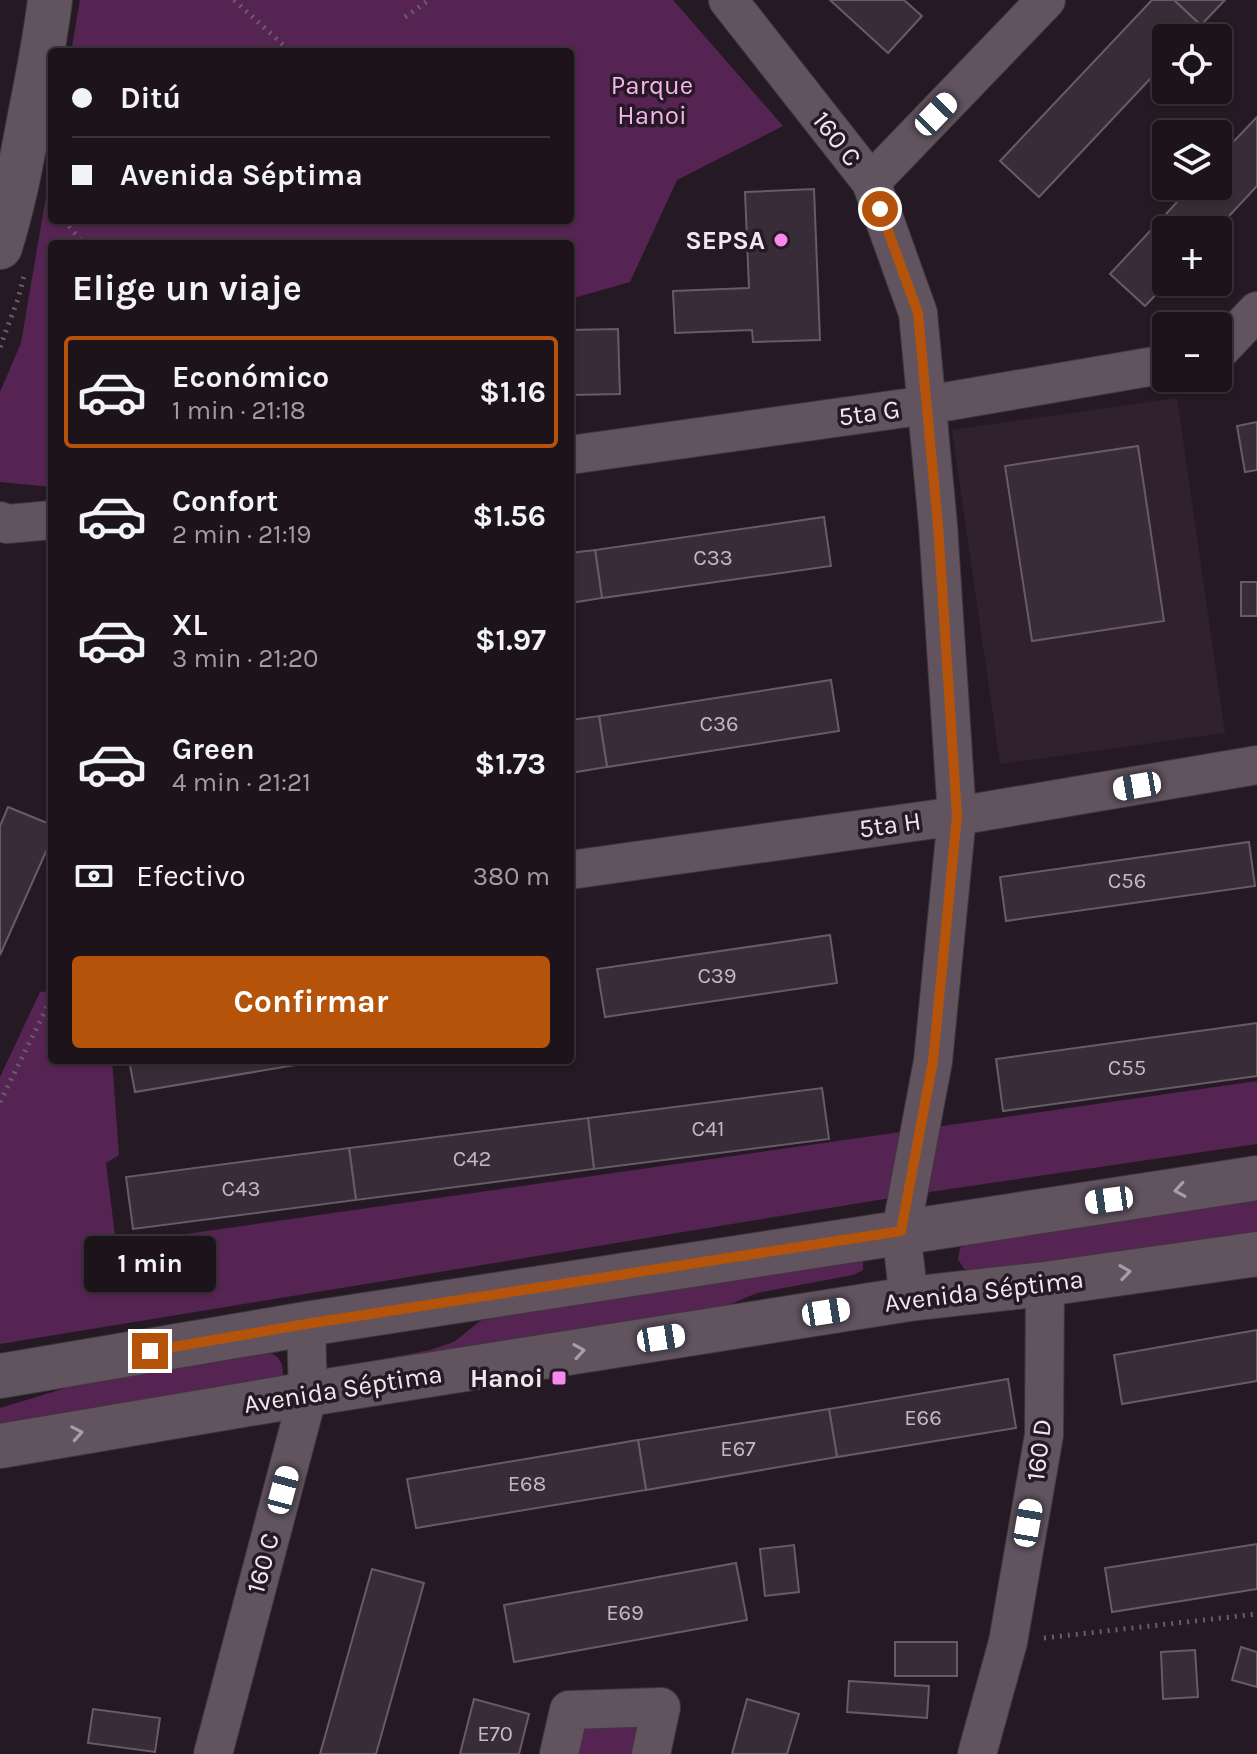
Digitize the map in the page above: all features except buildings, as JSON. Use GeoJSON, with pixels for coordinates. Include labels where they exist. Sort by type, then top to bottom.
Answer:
{"type":"FeatureCollection","features":[{"type":"Feature","properties":{"kind":"main road"},"geometry":{"type":"LineString","coordinates":[[0,247],[21,166],[50,0]]}},
{"type":"Feature","properties":{"kind":"main road"},"geometry":{"type":"LineString","coordinates":[[0,1376],[306,1324],[1257,1178]]}},
{"type":"Feature","properties":{"kind":"main road","name":"Avenida Séptima"},"geometry":{"type":"LineString","coordinates":[[0,1446],[909,1299],[1045,1284],[1257,1254]]}},
{"type":"Feature","properties":{"kind":"street","name":"160 C"},"geometry":{"type":"LineString","coordinates":[[728,0],[871,182],[918,313],[938,525],[957,816],[933,1061],[901,1231],[909,1299]]}},
{"type":"Feature","properties":{"kind":"street"},"geometry":{"type":"LineString","coordinates":[[871,182],[1046,0]]}},
{"type":"Feature","properties":{"kind":"street"},"geometry":{"type":"LineString","coordinates":[[1232,338],[1257,311]]}},
{"type":"Feature","properties":{"kind":"street"},"geometry":{"type":"LineString","coordinates":[[1232,352],[1257,349]]}},
{"type":"Feature","properties":{"kind":"street","name":"5ta G"},"geometry":{"type":"LineString","coordinates":[[574,454],[927,405],[1152,366]]}},
{"type":"Feature","properties":{"kind":"street"},"geometry":{"type":"LineString","coordinates":[[0,521],[7,524],[48,520]]}},
{"type":"Feature","properties":{"kind":"street","name":"5ta H"},"geometry":{"type":"LineString","coordinates":[[574,869],[957,816],[1257,765]]}},
{"type":"Feature","properties":{"kind":"street","name":"160 D"},"geometry":{"type":"LineString","coordinates":[[977,1754],[1008,1642],[1044,1435],[1045,1284]]}},
{"type":"Feature","properties":{"kind":"street","name":"160 C"},"geometry":{"type":"LineString","coordinates":[[213,1754],[308,1394],[306,1324]]}},
{"type":"Feature","properties":{"kind":"street"},"geometry":{"type":"LineString","coordinates":[[559,1754],[569,1710],[661,1707],[651,1754]]}},
{"type":"Feature","properties":{"kind":"path"},"geometry":{"type":"LineString","coordinates":[[234,0],[287,48]]}},
{"type":"Feature","properties":{"kind":"path"},"geometry":{"type":"LineString","coordinates":[[405,17],[429,0]]}},
{"type":"Feature","properties":{"kind":"path"},"geometry":{"type":"LineString","coordinates":[[67,224],[81,240]]}},
{"type":"Feature","properties":{"kind":"path"},"geometry":{"type":"LineString","coordinates":[[0,1102],[48,1005]]}},
{"type":"Feature","properties":{"kind":"path"},"geometry":{"type":"LineString","coordinates":[[1008,1642],[1257,1614]]}},
{"type":"Feature","properties":{"kind":"shaded area"},"geometry":{"type":"Polygon","coordinates":[[[1177,398],[1225,733],[1000,764],[952,430],[1177,398]]]}},
{"type":"Feature","properties":{"kind":"green space","name":"Parque Hanoi"},"geometry":{"type":"Polygon","coordinates":[[[80,0],[673,0],[783,126],[677,180],[630,282],[574,298],[574,240],[48,240],[48,487],[0,482],[0,392],[21,343],[48,184],[48,224],[574,224],[574,48],[72,48],[80,0]]]}},
{"type":"Feature","properties":{"kind":"green space"},"geometry":{"type":"Polygon","coordinates":[[[48,991],[48,1064],[112,1064],[119,1155],[106,1163],[116,1244],[1257,1081],[1257,1144],[909,1195],[0,1344],[0,1077],[40,992],[48,991]]]}},
{"type":"Feature","properties":{"kind":"green space"},"geometry":{"type":"Polygon","coordinates":[[[1257,1198],[1257,1236],[981,1275],[964,1269],[958,1259],[960,1248],[975,1240],[1257,1198]]]}},
{"type":"Feature","properties":{"kind":"green space"},"geometry":{"type":"Polygon","coordinates":[[[855,1258],[863,1261],[863,1270],[853,1275],[757,1293],[707,1314],[376,1365],[378,1360],[454,1342],[480,1321],[500,1316],[855,1258]]]}},
{"type":"Feature","properties":{"kind":"green space"},"geometry":{"type":"Polygon","coordinates":[[[266,1351],[277,1357],[282,1366],[283,1376],[274,1384],[0,1428],[0,1408],[79,1384],[266,1351]]]}},
{"type":"Feature","properties":{"kind":"green space"},"geometry":{"type":"Polygon","coordinates":[[[661,1707],[651,1754],[560,1754],[569,1710],[661,1707]]]}},
{"type":"Feature","properties":{"kind":"place","name":"SEPSA"},"geometry":{"type":"Point","coordinates":[781,240]}},
{"type":"Feature","properties":{"kind":"place","name":"Hanoi"},"geometry":{"type":"Point","coordinates":[559,1378]}},
{"type":"Feature","properties":{"kind":"route"},"geometry":{"type":"LineString","coordinates":[[150,1351],[901,1231],[933,1061],[957,816],[938,525],[918,313],[880,209]]}}]}
